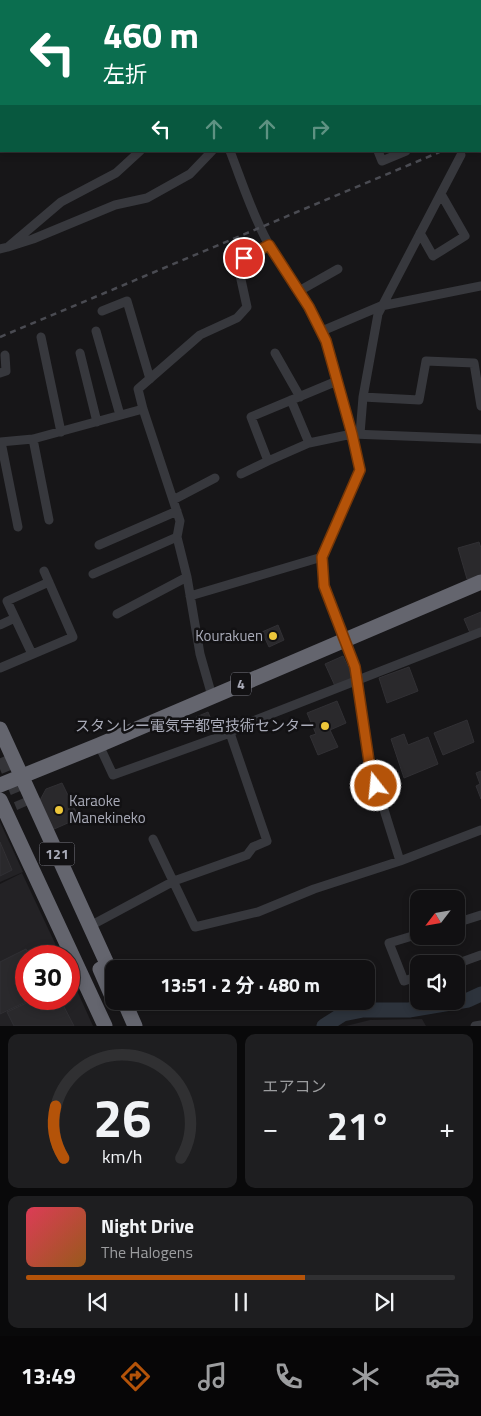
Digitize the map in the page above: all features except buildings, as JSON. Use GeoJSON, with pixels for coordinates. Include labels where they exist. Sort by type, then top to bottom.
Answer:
{"type":"FeatureCollection","features":[{"type":"Feature","properties":{"kind":"highway","name":"4"},"geometry":{"type":"LineString","coordinates":[[0,785],[99,745],[481,582]]}},
{"type":"Feature","properties":{"kind":"highway","name":"121"},"geometry":{"type":"LineString","coordinates":[[0,730],[105,960]]}},
{"type":"Feature","properties":{"kind":"highway","name":"121"},"geometry":{"type":"LineString","coordinates":[[0,800],[105,1026]]}},
{"type":"Feature","properties":{"kind":"highway","name":"121"},"geometry":{"type":"LineString","coordinates":[[105,983],[20,809],[105,1005]]}},
{"type":"Feature","properties":{"kind":"highway","name":"121"},"geometry":{"type":"LineString","coordinates":[[107,1010],[114,1026]]}},
{"type":"Feature","properties":{"kind":"highway","name":"121"},"geometry":{"type":"LineString","coordinates":[[118,1010],[125,1026]]}},
{"type":"Feature","properties":{"kind":"highway"},"geometry":{"type":"LineString","coordinates":[[128,1010],[135,1026]]}},
{"type":"Feature","properties":{"kind":"street"},"geometry":{"type":"LineString","coordinates":[[4,248],[61,202],[116,173],[139,152]]}},
{"type":"Feature","properties":{"kind":"street"},"geometry":{"type":"LineString","coordinates":[[4,248],[33,239],[115,206],[147,198],[190,174],[211,152]]}},
{"type":"Feature","properties":{"kind":"street"},"geometry":{"type":"LineString","coordinates":[[230,152],[253,212],[269,245],[299,290],[322,331],[356,434],[360,470],[322,557],[324,586],[355,667],[370,768],[400,861]]}},
{"type":"Feature","properties":{"kind":"street"},"geometry":{"type":"LineString","coordinates":[[378,152],[382,161],[404,152]]}},
{"type":"Feature","properties":{"kind":"street"},"geometry":{"type":"LineString","coordinates":[[356,434],[381,306],[461,155]]}},
{"type":"Feature","properties":{"kind":"street"},"geometry":{"type":"LineString","coordinates":[[420,233],[433,256],[465,236],[440,194]]}},
{"type":"Feature","properties":{"kind":"street"},"geometry":{"type":"LineString","coordinates":[[212,696],[200,654],[187,577],[177,537],[180,520],[138,389],[200,335],[237,318],[248,306],[240,274],[244,258],[269,245]]}},
{"type":"Feature","properties":{"kind":"street"},"geometry":{"type":"LineString","coordinates":[[299,290],[338,269]]}},
{"type":"Feature","properties":{"kind":"street"},"geometry":{"type":"LineString","coordinates":[[322,331],[381,306],[481,286]]}},
{"type":"Feature","properties":{"kind":"street"},"geometry":{"type":"LineString","coordinates":[[102,311],[127,301],[150,379]]}},
{"type":"Feature","properties":{"kind":"street"},"geometry":{"type":"LineString","coordinates":[[96,331],[120,416]]}},
{"type":"Feature","properties":{"kind":"street"},"geometry":{"type":"LineString","coordinates":[[40,337],[61,432]]}},
{"type":"Feature","properties":{"kind":"street"},"geometry":{"type":"LineString","coordinates":[[80,353],[97,422]]}},
{"type":"Feature","properties":{"kind":"street"},"geometry":{"type":"LineString","coordinates":[[275,353],[296,399],[309,443]]}},
{"type":"Feature","properties":{"kind":"street"},"geometry":{"type":"LineString","coordinates":[[0,372],[6,371],[4,355]]}},
{"type":"Feature","properties":{"kind":"street"},"geometry":{"type":"LineString","coordinates":[[363,396],[419,400],[426,361],[474,363],[481,406]]}},
{"type":"Feature","properties":{"kind":"street"},"geometry":{"type":"LineString","coordinates":[[268,461],[251,417],[337,381]]}},
{"type":"Feature","properties":{"kind":"street"},"geometry":{"type":"LineString","coordinates":[[18,527],[0,442],[33,439],[143,409]]}},
{"type":"Feature","properties":{"kind":"street"},"geometry":{"type":"LineString","coordinates":[[241,474],[309,443],[356,434],[481,439]]}},
{"type":"Feature","properties":{"kind":"street"},"geometry":{"type":"LineString","coordinates":[[33,439],[49,520]]}},
{"type":"Feature","properties":{"kind":"street"},"geometry":{"type":"LineString","coordinates":[[174,500],[215,478]]}},
{"type":"Feature","properties":{"kind":"street"},"geometry":{"type":"LineString","coordinates":[[99,545],[177,511]]}},
{"type":"Feature","properties":{"kind":"street"},"geometry":{"type":"LineString","coordinates":[[92,574],[177,537]]}},
{"type":"Feature","properties":{"kind":"street"},"geometry":{"type":"LineString","coordinates":[[190,596],[322,557]]}},
{"type":"Feature","properties":{"kind":"street"},"geometry":{"type":"LineString","coordinates":[[0,668],[73,636],[44,571]]}},
{"type":"Feature","properties":{"kind":"street"},"geometry":{"type":"LineString","coordinates":[[117,614],[187,577]]}},
{"type":"Feature","properties":{"kind":"street"},"geometry":{"type":"LineString","coordinates":[[32,654],[7,601],[49,582]]}},
{"type":"Feature","properties":{"kind":"street"},"geometry":{"type":"LineString","coordinates":[[0,625],[15,618]]}},
{"type":"Feature","properties":{"kind":"street"},"geometry":{"type":"LineString","coordinates":[[99,745],[113,775],[230,733],[243,725],[481,632]]}},
{"type":"Feature","properties":{"kind":"street"},"geometry":{"type":"LineString","coordinates":[[90,926],[174,881],[247,854],[253,847],[267,841],[230,733]]}},
{"type":"Feature","properties":{"kind":"street"},"geometry":{"type":"LineString","coordinates":[[153,838],[195,927],[258,912],[314,889],[400,861],[481,830]]}},
{"type":"Feature","properties":{"kind":"street"},"geometry":{"type":"LineString","coordinates":[[465,920],[481,915]]}},
{"type":"Feature","properties":{"kind":"street"},"geometry":{"type":"LineString","coordinates":[[410,937],[389,943],[404,981],[410,979]]}},
{"type":"Feature","properties":{"kind":"street"},"geometry":{"type":"LineString","coordinates":[[465,961],[481,955]]}},
{"type":"Feature","properties":{"kind":"street"},"geometry":{"type":"LineString","coordinates":[[475,1026],[481,1024]]}},
{"type":"Feature","properties":{"kind":"shaded area"},"geometry":{"type":"Polygon","coordinates":[[[0,822],[23,872],[0,882],[0,822]]]}},
{"type":"Feature","properties":{"kind":"shaded area"},"geometry":{"type":"Polygon","coordinates":[[[22,873],[56,945],[15,945],[15,1010],[80,1010],[80,997],[93,1026],[0,1026],[0,884],[22,873]]]}},
{"type":"Feature","properties":{"kind":"shaded area"},"geometry":{"type":"Polygon","coordinates":[[[422,1019],[426,1026],[346,1026],[370,1020],[422,1019]]]}},
{"type":"Feature","properties":{"kind":"waterway"},"geometry":{"type":"LineString","coordinates":[[324,1026],[343,1014],[363,1010],[409,1010],[468,1000],[481,994]]}},
{"type":"Feature","properties":{"kind":"tunnel"},"geometry":{"type":"LineString","coordinates":[[3,757],[24,807]]}},
{"type":"Feature","properties":{"kind":"railway"},"geometry":{"type":"LineString","coordinates":[[0,337],[440,152]]}},
{"type":"Feature","properties":{"kind":"place","name":"Kourakuen"},"geometry":{"type":"Point","coordinates":[273,636]}},
{"type":"Feature","properties":{"kind":"place","name":"スタンレー電気宇都宮技術センター"},"geometry":{"type":"Point","coordinates":[325,726]}},
{"type":"Feature","properties":{"kind":"place","name":"Karaoke Manekineko"},"geometry":{"type":"Point","coordinates":[59,810]}},
{"type":"Feature","properties":{"kind":"route"},"geometry":{"type":"LineString","coordinates":[[244,258],[269,245],[309,307],[326,341],[352,434],[360,470],[322,557],[324,586],[355,667],[370,768],[376,786]]}}]}
